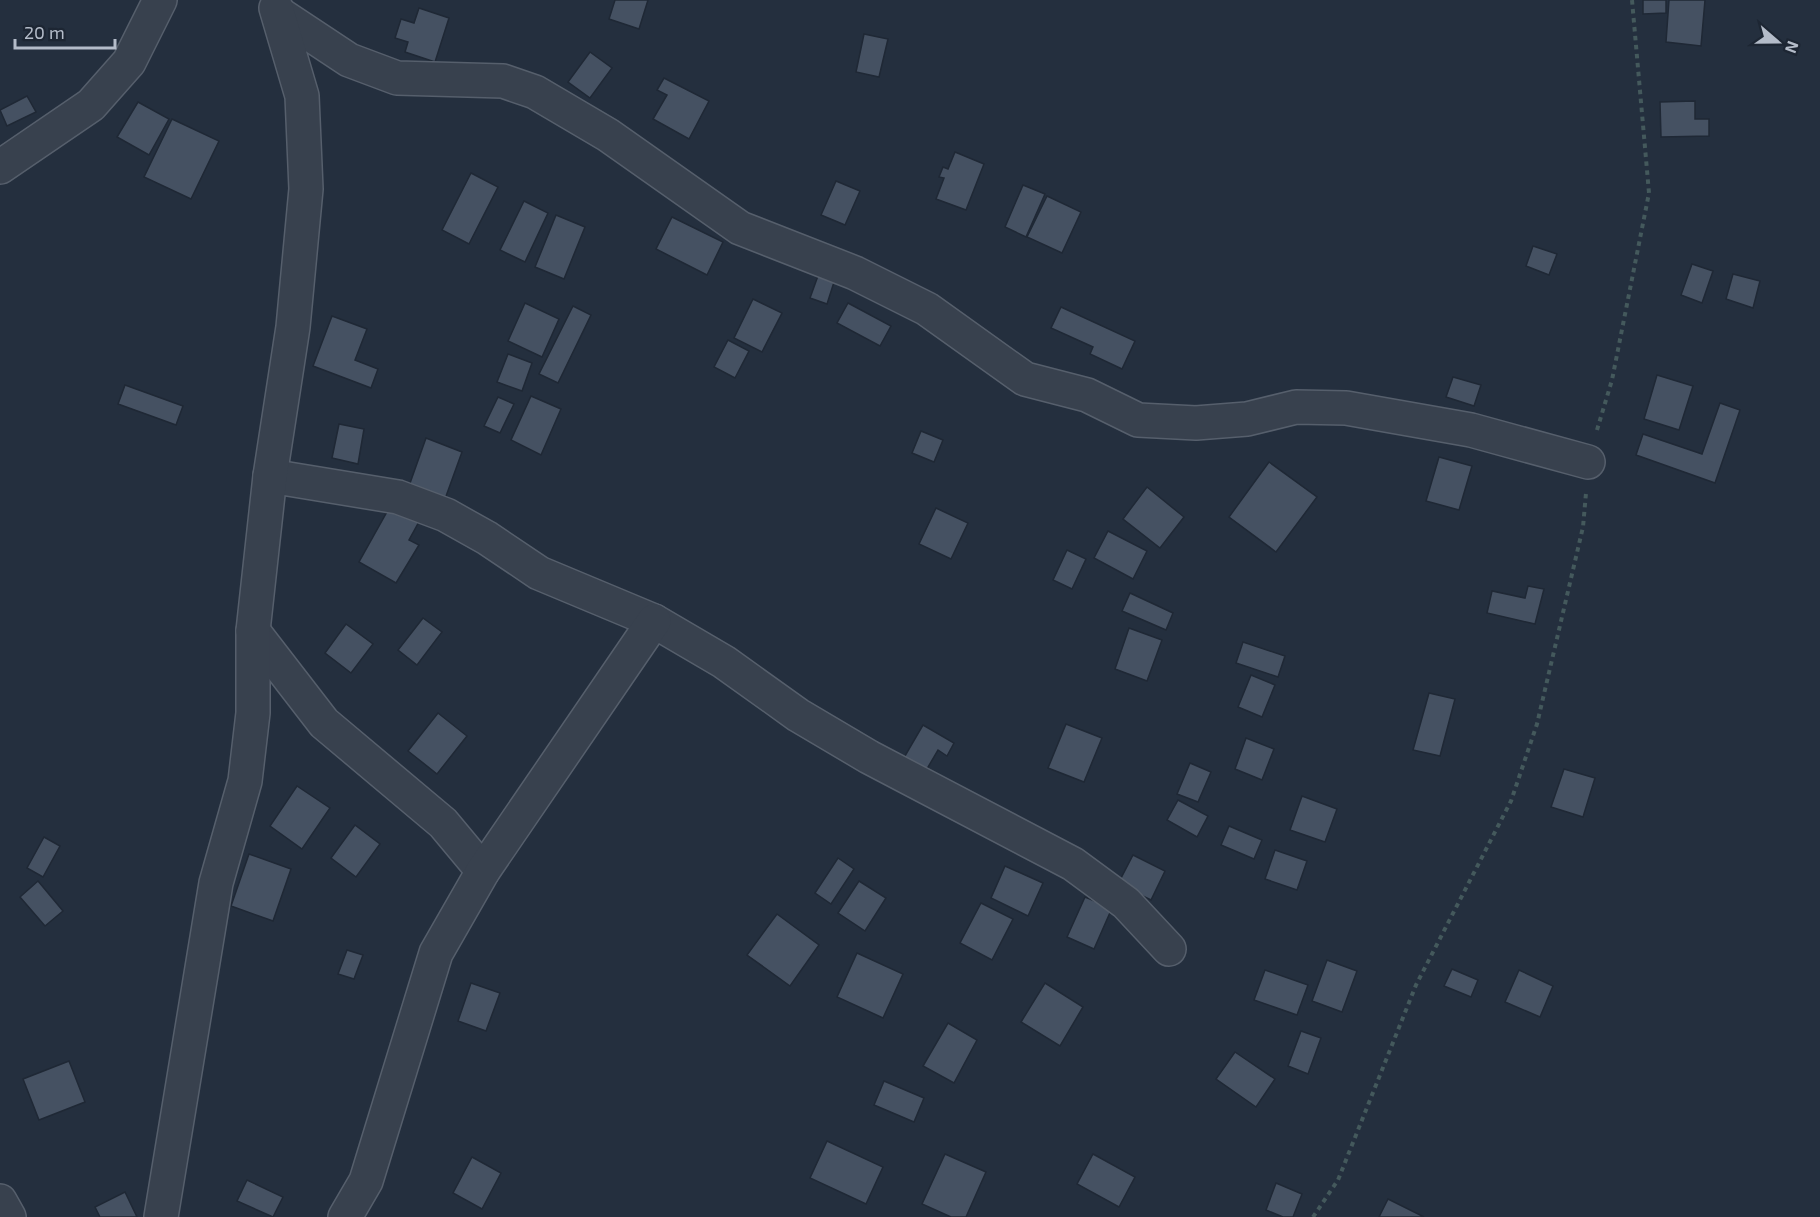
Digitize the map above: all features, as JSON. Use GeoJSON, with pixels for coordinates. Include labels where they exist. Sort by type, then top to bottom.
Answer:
{"type":"FeatureCollection","features":[{"type":"Feature","properties":{"kind":"street"},"geometry":{"type":"LineString","coordinates":[[0,167],[91,105],[129,62],[160,0]]}},
{"type":"Feature","properties":{"kind":"street"},"geometry":{"type":"LineString","coordinates":[[275,7],[349,60],[398,78],[503,81],[535,92],[608,135],[740,228],[855,273],[927,309],[1025,379],[1088,395],[1138,420],[1196,423],[1247,419],[1296,407],[1346,408],[1471,430],[1588,462]]}},
{"type":"Feature","properties":{"kind":"street"},"geometry":{"type":"LineString","coordinates":[[161,1217],[216,883],[244,781],[253,713],[254,631],[270,476],[293,327],[306,189],[302,96],[275,7]]}},
{"type":"Feature","properties":{"kind":"street"},"geometry":{"type":"LineString","coordinates":[[270,476],[398,497],[446,515],[487,538],[539,573],[654,621],[724,662],[798,715],[869,757],[1073,864],[1126,903],[1169,949]]}},
{"type":"Feature","properties":{"kind":"street"},"geometry":{"type":"LineString","coordinates":[[345,1217],[366,1181],[436,952],[483,872],[654,621]]}},
{"type":"Feature","properties":{"kind":"street"},"geometry":{"type":"LineString","coordinates":[[254,631],[324,723],[443,823],[483,872]]}},
{"type":"Feature","properties":{"kind":"street"},"geometry":{"type":"LineString","coordinates":[[0,1202],[9,1217]]}},
{"type":"Feature","properties":{"kind":"path"},"geometry":{"type":"LineString","coordinates":[[1313,1217],[1338,1180],[1416,985],[1511,801],[1537,724],[1572,579],[1583,526],[1588,462],[1612,380],[1649,192],[1632,0]]}},
{"type":"Feature","properties":{"kind":"building"},"geometry":{"type":"Polygon","coordinates":[[[615,0],[648,0],[639,29],[609,19],[615,0]]]}},
{"type":"Feature","properties":{"kind":"building"},"geometry":{"type":"Polygon","coordinates":[[[1643,0],[1666,0],[1666,13],[1643,14],[1643,0]]]}},
{"type":"Feature","properties":{"kind":"building"},"geometry":{"type":"Polygon","coordinates":[[[1669,0],[1705,0],[1701,46],[1666,42],[1669,0]]]}},
{"type":"Feature","properties":{"kind":"building"},"geometry":{"type":"Polygon","coordinates":[[[419,8],[449,18],[435,62],[405,52],[408,42],[395,38],[401,19],[414,23],[419,8]]]}},
{"type":"Feature","properties":{"kind":"building"},"geometry":{"type":"Polygon","coordinates":[[[864,34],[888,39],[879,77],[856,72],[864,34]]]}},
{"type":"Feature","properties":{"kind":"building"},"geometry":{"type":"Polygon","coordinates":[[[590,52],[612,68],[590,98],[568,82],[590,52]]]}},
{"type":"Feature","properties":{"kind":"building"},"geometry":{"type":"Polygon","coordinates":[[[664,78],[709,101],[689,139],[653,119],[667,95],[657,90],[664,78]]]}},
{"type":"Feature","properties":{"kind":"building"},"geometry":{"type":"Polygon","coordinates":[[[27,96],[36,112],[7,126],[0,110],[27,96]]]}},
{"type":"Feature","properties":{"kind":"building"},"geometry":{"type":"Polygon","coordinates":[[[1695,101],[1695,119],[1709,119],[1709,136],[1661,137],[1660,102],[1695,101]]]}},
{"type":"Feature","properties":{"kind":"building"},"geometry":{"type":"Polygon","coordinates":[[[138,102],[169,119],[149,155],[117,137],[138,102]]]}},
{"type":"Feature","properties":{"kind":"building"},"geometry":{"type":"Polygon","coordinates":[[[172,119],[219,141],[191,199],[144,177],[172,119]]]}},
{"type":"Feature","properties":{"kind":"building"},"geometry":{"type":"Polygon","coordinates":[[[955,152],[984,164],[966,210],[936,199],[944,178],[939,177],[943,167],[948,169],[955,152]]]}},
{"type":"Feature","properties":{"kind":"building"},"geometry":{"type":"Polygon","coordinates":[[[471,173],[498,187],[469,244],[442,230],[471,173]]]}},
{"type":"Feature","properties":{"kind":"building"},"geometry":{"type":"Polygon","coordinates":[[[836,181],[860,191],[845,225],[821,215],[836,181]]]}},
{"type":"Feature","properties":{"kind":"building"},"geometry":{"type":"Polygon","coordinates":[[[1023,185],[1045,194],[1026,237],[1005,227],[1023,185]]]}},
{"type":"Feature","properties":{"kind":"building"},"geometry":{"type":"Polygon","coordinates":[[[1047,196],[1081,212],[1062,253],[1027,237],[1047,196]]]}},
{"type":"Feature","properties":{"kind":"building"},"geometry":{"type":"Polygon","coordinates":[[[524,201],[548,213],[525,262],[500,250],[524,201]]]}},
{"type":"Feature","properties":{"kind":"building"},"geometry":{"type":"Polygon","coordinates":[[[556,215],[585,227],[564,279],[535,267],[556,215]]]}},
{"type":"Feature","properties":{"kind":"building"},"geometry":{"type":"Polygon","coordinates":[[[672,217],[723,242],[707,275],[656,249],[672,217]]]}},
{"type":"Feature","properties":{"kind":"building"},"geometry":{"type":"Polygon","coordinates":[[[1533,246],[1557,254],[1549,275],[1526,266],[1533,246]]]}},
{"type":"Feature","properties":{"kind":"building"},"geometry":{"type":"Polygon","coordinates":[[[1692,264],[1713,271],[1702,303],[1681,295],[1692,264]]]}},
{"type":"Feature","properties":{"kind":"building"},"geometry":{"type":"Polygon","coordinates":[[[819,273],[835,279],[827,304],[810,298],[819,273]]]}},
{"type":"Feature","properties":{"kind":"building"},"geometry":{"type":"Polygon","coordinates":[[[1733,274],[1760,281],[1753,308],[1726,299],[1733,274]]]}},
{"type":"Feature","properties":{"kind":"building"},"geometry":{"type":"Polygon","coordinates":[[[753,299],[782,313],[762,352],[734,338],[753,299]]]}},
{"type":"Feature","properties":{"kind":"building"},"geometry":{"type":"Polygon","coordinates":[[[525,303],[559,319],[542,357],[508,341],[525,303]]]}},
{"type":"Feature","properties":{"kind":"building"},"geometry":{"type":"Polygon","coordinates":[[[848,303],[891,326],[880,346],[837,323],[848,303]]]}},
{"type":"Feature","properties":{"kind":"building"},"geometry":{"type":"Polygon","coordinates":[[[573,306],[591,315],[558,383],[539,374],[573,306]]]}},
{"type":"Feature","properties":{"kind":"building"},"geometry":{"type":"Polygon","coordinates":[[[1061,307],[1135,341],[1122,369],[1090,354],[1093,347],[1051,328],[1061,307]]]}},
{"type":"Feature","properties":{"kind":"building"},"geometry":{"type":"Polygon","coordinates":[[[332,316],[367,329],[355,360],[378,369],[371,388],[313,366],[332,316]]]}},
{"type":"Feature","properties":{"kind":"building"},"geometry":{"type":"Polygon","coordinates":[[[728,340],[749,351],[735,378],[714,367],[728,340]]]}},
{"type":"Feature","properties":{"kind":"building"},"geometry":{"type":"Polygon","coordinates":[[[508,354],[532,363],[522,391],[497,382],[508,354]]]}},
{"type":"Feature","properties":{"kind":"building"},"geometry":{"type":"Polygon","coordinates":[[[1657,375],[1693,386],[1679,430],[1644,419],[1657,375]]]}},
{"type":"Feature","properties":{"kind":"building"},"geometry":{"type":"Polygon","coordinates":[[[1453,377],[1481,385],[1474,406],[1446,397],[1453,377]]]}},
{"type":"Feature","properties":{"kind":"building"},"geometry":{"type":"Polygon","coordinates":[[[125,385],[183,406],[176,425],[118,404],[125,385]]]}},
{"type":"Feature","properties":{"kind":"building"},"geometry":{"type":"Polygon","coordinates":[[[531,396],[561,409],[541,455],[511,440],[531,396]]]}},
{"type":"Feature","properties":{"kind":"building"},"geometry":{"type":"Polygon","coordinates":[[[498,397],[514,404],[500,433],[484,426],[498,397]]]}},
{"type":"Feature","properties":{"kind":"building"},"geometry":{"type":"Polygon","coordinates":[[[1720,403],[1740,410],[1715,483],[1636,455],[1643,434],[1702,454],[1720,403]]]}},
{"type":"Feature","properties":{"kind":"building"},"geometry":{"type":"Polygon","coordinates":[[[339,424],[364,429],[358,464],[332,458],[339,424]]]}},
{"type":"Feature","properties":{"kind":"building"},"geometry":{"type":"Polygon","coordinates":[[[921,431],[943,440],[934,462],[912,453],[921,431]]]}},
{"type":"Feature","properties":{"kind":"building"},"geometry":{"type":"Polygon","coordinates":[[[426,438],[462,452],[445,499],[409,486],[426,438]]]}},
{"type":"Feature","properties":{"kind":"building"},"geometry":{"type":"Polygon","coordinates":[[[1439,457],[1472,466],[1459,510],[1426,501],[1439,457]]]}},
{"type":"Feature","properties":{"kind":"building"},"geometry":{"type":"Polygon","coordinates":[[[1269,462],[1317,497],[1276,552],[1229,517],[1269,462]]]}},
{"type":"Feature","properties":{"kind":"building"},"geometry":{"type":"Polygon","coordinates":[[[1147,487],[1184,517],[1160,548],[1123,519],[1147,487]]]}},
{"type":"Feature","properties":{"kind":"building"},"geometry":{"type":"Polygon","coordinates":[[[393,501],[421,518],[409,540],[419,545],[396,583],[359,562],[393,501]]]}},
{"type":"Feature","properties":{"kind":"building"},"geometry":{"type":"Polygon","coordinates":[[[936,508],[968,523],[951,559],[919,544],[936,508]]]}},
{"type":"Feature","properties":{"kind":"building"},"geometry":{"type":"Polygon","coordinates":[[[1108,531],[1147,551],[1133,579],[1094,558],[1108,531]]]}},
{"type":"Feature","properties":{"kind":"building"},"geometry":{"type":"Polygon","coordinates":[[[1067,550],[1086,559],[1072,589],[1053,580],[1067,550]]]}},
{"type":"Feature","properties":{"kind":"building"},"geometry":{"type":"Polygon","coordinates":[[[1528,586],[1544,589],[1535,624],[1487,613],[1492,591],[1525,598],[1528,586]]]}},
{"type":"Feature","properties":{"kind":"building"},"geometry":{"type":"Polygon","coordinates":[[[1130,593],[1173,613],[1166,630],[1122,611],[1130,593]]]}},
{"type":"Feature","properties":{"kind":"building"},"geometry":{"type":"Polygon","coordinates":[[[423,618],[442,632],[417,665],[398,650],[423,618]]]}},
{"type":"Feature","properties":{"kind":"building"},"geometry":{"type":"Polygon","coordinates":[[[346,624],[373,644],[351,673],[325,653],[346,624]]]}},
{"type":"Feature","properties":{"kind":"building"},"geometry":{"type":"Polygon","coordinates":[[[1129,628],[1162,640],[1147,681],[1115,669],[1129,628]]]}},
{"type":"Feature","properties":{"kind":"building"},"geometry":{"type":"Polygon","coordinates":[[[1243,642],[1285,656],[1278,677],[1236,663],[1243,642]]]}},
{"type":"Feature","properties":{"kind":"building"},"geometry":{"type":"Polygon","coordinates":[[[1251,675],[1275,685],[1262,717],[1238,707],[1251,675]]]}},
{"type":"Feature","properties":{"kind":"building"},"geometry":{"type":"Polygon","coordinates":[[[1429,693],[1455,699],[1440,756],[1413,750],[1429,693]]]}},
{"type":"Feature","properties":{"kind":"building"},"geometry":{"type":"Polygon","coordinates":[[[438,713],[467,736],[437,774],[408,751],[438,713]]]}},
{"type":"Feature","properties":{"kind":"building"},"geometry":{"type":"Polygon","coordinates":[[[1066,724],[1102,738],[1084,782],[1048,768],[1066,724]]]}},
{"type":"Feature","properties":{"kind":"building"},"geometry":{"type":"Polygon","coordinates":[[[923,725],[954,743],[947,756],[938,750],[924,774],[902,761],[923,725]]]}},
{"type":"Feature","properties":{"kind":"building"},"geometry":{"type":"Polygon","coordinates":[[[1246,738],[1274,749],[1262,780],[1235,769],[1246,738]]]}},
{"type":"Feature","properties":{"kind":"building"},"geometry":{"type":"Polygon","coordinates":[[[1190,763],[1211,772],[1198,802],[1177,794],[1190,763]]]}},
{"type":"Feature","properties":{"kind":"building"},"geometry":{"type":"Polygon","coordinates":[[[1564,769],[1595,778],[1583,817],[1551,807],[1564,769]]]}},
{"type":"Feature","properties":{"kind":"building"},"geometry":{"type":"Polygon","coordinates":[[[297,786],[330,808],[302,849],[270,826],[297,786]]]}},
{"type":"Feature","properties":{"kind":"building"},"geometry":{"type":"Polygon","coordinates":[[[1302,796],[1337,809],[1325,842],[1290,830],[1302,796]]]}},
{"type":"Feature","properties":{"kind":"building"},"geometry":{"type":"Polygon","coordinates":[[[1178,800],[1208,816],[1197,837],[1167,820],[1178,800]]]}},
{"type":"Feature","properties":{"kind":"building"},"geometry":{"type":"Polygon","coordinates":[[[355,825],[380,844],[356,877],[331,858],[355,825]]]}},
{"type":"Feature","properties":{"kind":"building"},"geometry":{"type":"Polygon","coordinates":[[[1229,826],[1262,840],[1254,859],[1221,845],[1229,826]]]}},
{"type":"Feature","properties":{"kind":"building"},"geometry":{"type":"Polygon","coordinates":[[[44,837],[60,846],[43,877],[27,868],[44,837]]]}},
{"type":"Feature","properties":{"kind":"building"},"geometry":{"type":"Polygon","coordinates":[[[1275,850],[1307,861],[1297,890],[1265,879],[1275,850]]]}},
{"type":"Feature","properties":{"kind":"building"},"geometry":{"type":"Polygon","coordinates":[[[249,854],[291,869],[273,921],[231,906],[249,854]]]}},
{"type":"Feature","properties":{"kind":"building"},"geometry":{"type":"Polygon","coordinates":[[[1133,855],[1165,871],[1151,900],[1118,884],[1133,855]]]}},
{"type":"Feature","properties":{"kind":"building"},"geometry":{"type":"Polygon","coordinates":[[[838,858],[854,869],[831,904],[815,893],[838,858]]]}},
{"type":"Feature","properties":{"kind":"building"},"geometry":{"type":"Polygon","coordinates":[[[1005,866],[1043,883],[1028,916],[991,898],[1005,866]]]}},
{"type":"Feature","properties":{"kind":"building"},"geometry":{"type":"Polygon","coordinates":[[[38,881],[63,911],[45,926],[20,897],[38,881]]]}},
{"type":"Feature","properties":{"kind":"building"},"geometry":{"type":"Polygon","coordinates":[[[859,881],[886,898],[865,931],[838,913],[859,881]]]}},
{"type":"Feature","properties":{"kind":"building"},"geometry":{"type":"Polygon","coordinates":[[[1085,897],[1112,908],[1094,949],[1067,937],[1085,897]]]}},
{"type":"Feature","properties":{"kind":"building"},"geometry":{"type":"Polygon","coordinates":[[[981,903],[1013,919],[992,960],[960,943],[981,903]]]}},
{"type":"Feature","properties":{"kind":"building"},"geometry":{"type":"Polygon","coordinates":[[[777,914],[819,945],[790,986],[747,955],[777,914]]]}},
{"type":"Feature","properties":{"kind":"building"},"geometry":{"type":"Polygon","coordinates":[[[347,950],[363,955],[354,979],[338,974],[347,950]]]}},
{"type":"Feature","properties":{"kind":"building"},"geometry":{"type":"Polygon","coordinates":[[[857,953],[903,974],[883,1018],[837,997],[857,953]]]}},
{"type":"Feature","properties":{"kind":"building"},"geometry":{"type":"Polygon","coordinates":[[[1327,960],[1357,971],[1342,1012],[1312,1001],[1327,960]]]}},
{"type":"Feature","properties":{"kind":"building"},"geometry":{"type":"Polygon","coordinates":[[[1452,969],[1478,980],[1471,997],[1444,986],[1452,969]]]}},
{"type":"Feature","properties":{"kind":"building"},"geometry":{"type":"Polygon","coordinates":[[[1265,970],[1308,985],[1297,1015],[1254,1000],[1265,970]]]}},
{"type":"Feature","properties":{"kind":"building"},"geometry":{"type":"Polygon","coordinates":[[[1519,970],[1553,986],[1540,1017],[1505,1002],[1519,970]]]}},
{"type":"Feature","properties":{"kind":"building"},"geometry":{"type":"Polygon","coordinates":[[[471,983],[500,993],[486,1031],[458,1021],[471,983]]]}},
{"type":"Feature","properties":{"kind":"building"},"geometry":{"type":"Polygon","coordinates":[[[1045,983],[1083,1007],[1060,1046],[1021,1022],[1045,983]]]}},
{"type":"Feature","properties":{"kind":"building"},"geometry":{"type":"Polygon","coordinates":[[[948,1023],[977,1040],[954,1083],[923,1066],[948,1023]]]}},
{"type":"Feature","properties":{"kind":"building"},"geometry":{"type":"Polygon","coordinates":[[[1301,1031],[1321,1038],[1308,1074],[1288,1066],[1301,1031]]]}},
{"type":"Feature","properties":{"kind":"building"},"geometry":{"type":"Polygon","coordinates":[[[1235,1052],[1275,1079],[1256,1107],[1216,1079],[1235,1052]]]}},
{"type":"Feature","properties":{"kind":"building"},"geometry":{"type":"Polygon","coordinates":[[[69,1061],[85,1102],[39,1120],[23,1079],[69,1061]]]}},
{"type":"Feature","properties":{"kind":"building"},"geometry":{"type":"Polygon","coordinates":[[[884,1081],[924,1098],[914,1122],[874,1105],[884,1081]]]}},
{"type":"Feature","properties":{"kind":"building"},"geometry":{"type":"Polygon","coordinates":[[[827,1141],[883,1167],[866,1204],[810,1178],[827,1141]]]}},
{"type":"Feature","properties":{"kind":"building"},"geometry":{"type":"Polygon","coordinates":[[[945,1154],[986,1172],[966,1217],[951,1217],[922,1204],[945,1154]]]}},
{"type":"Feature","properties":{"kind":"building"},"geometry":{"type":"Polygon","coordinates":[[[1093,1154],[1135,1177],[1119,1207],[1077,1184],[1093,1154]]]}},
{"type":"Feature","properties":{"kind":"building"},"geometry":{"type":"Polygon","coordinates":[[[472,1157],[501,1173],[482,1209],[453,1193],[472,1157]]]}},
{"type":"Feature","properties":{"kind":"building"},"geometry":{"type":"Polygon","coordinates":[[[247,1180],[283,1197],[273,1217],[237,1201],[247,1180]]]}},
{"type":"Feature","properties":{"kind":"building"},"geometry":{"type":"Polygon","coordinates":[[[1276,1183],[1302,1194],[1293,1217],[1283,1217],[1266,1210],[1276,1183]]]}},
{"type":"Feature","properties":{"kind":"building"},"geometry":{"type":"Polygon","coordinates":[[[125,1192],[137,1217],[100,1217],[95,1207],[125,1192]]]}},
{"type":"Feature","properties":{"kind":"building"},"geometry":{"type":"Polygon","coordinates":[[[1388,1199],[1424,1217],[1379,1217],[1388,1199]]]}}]}
